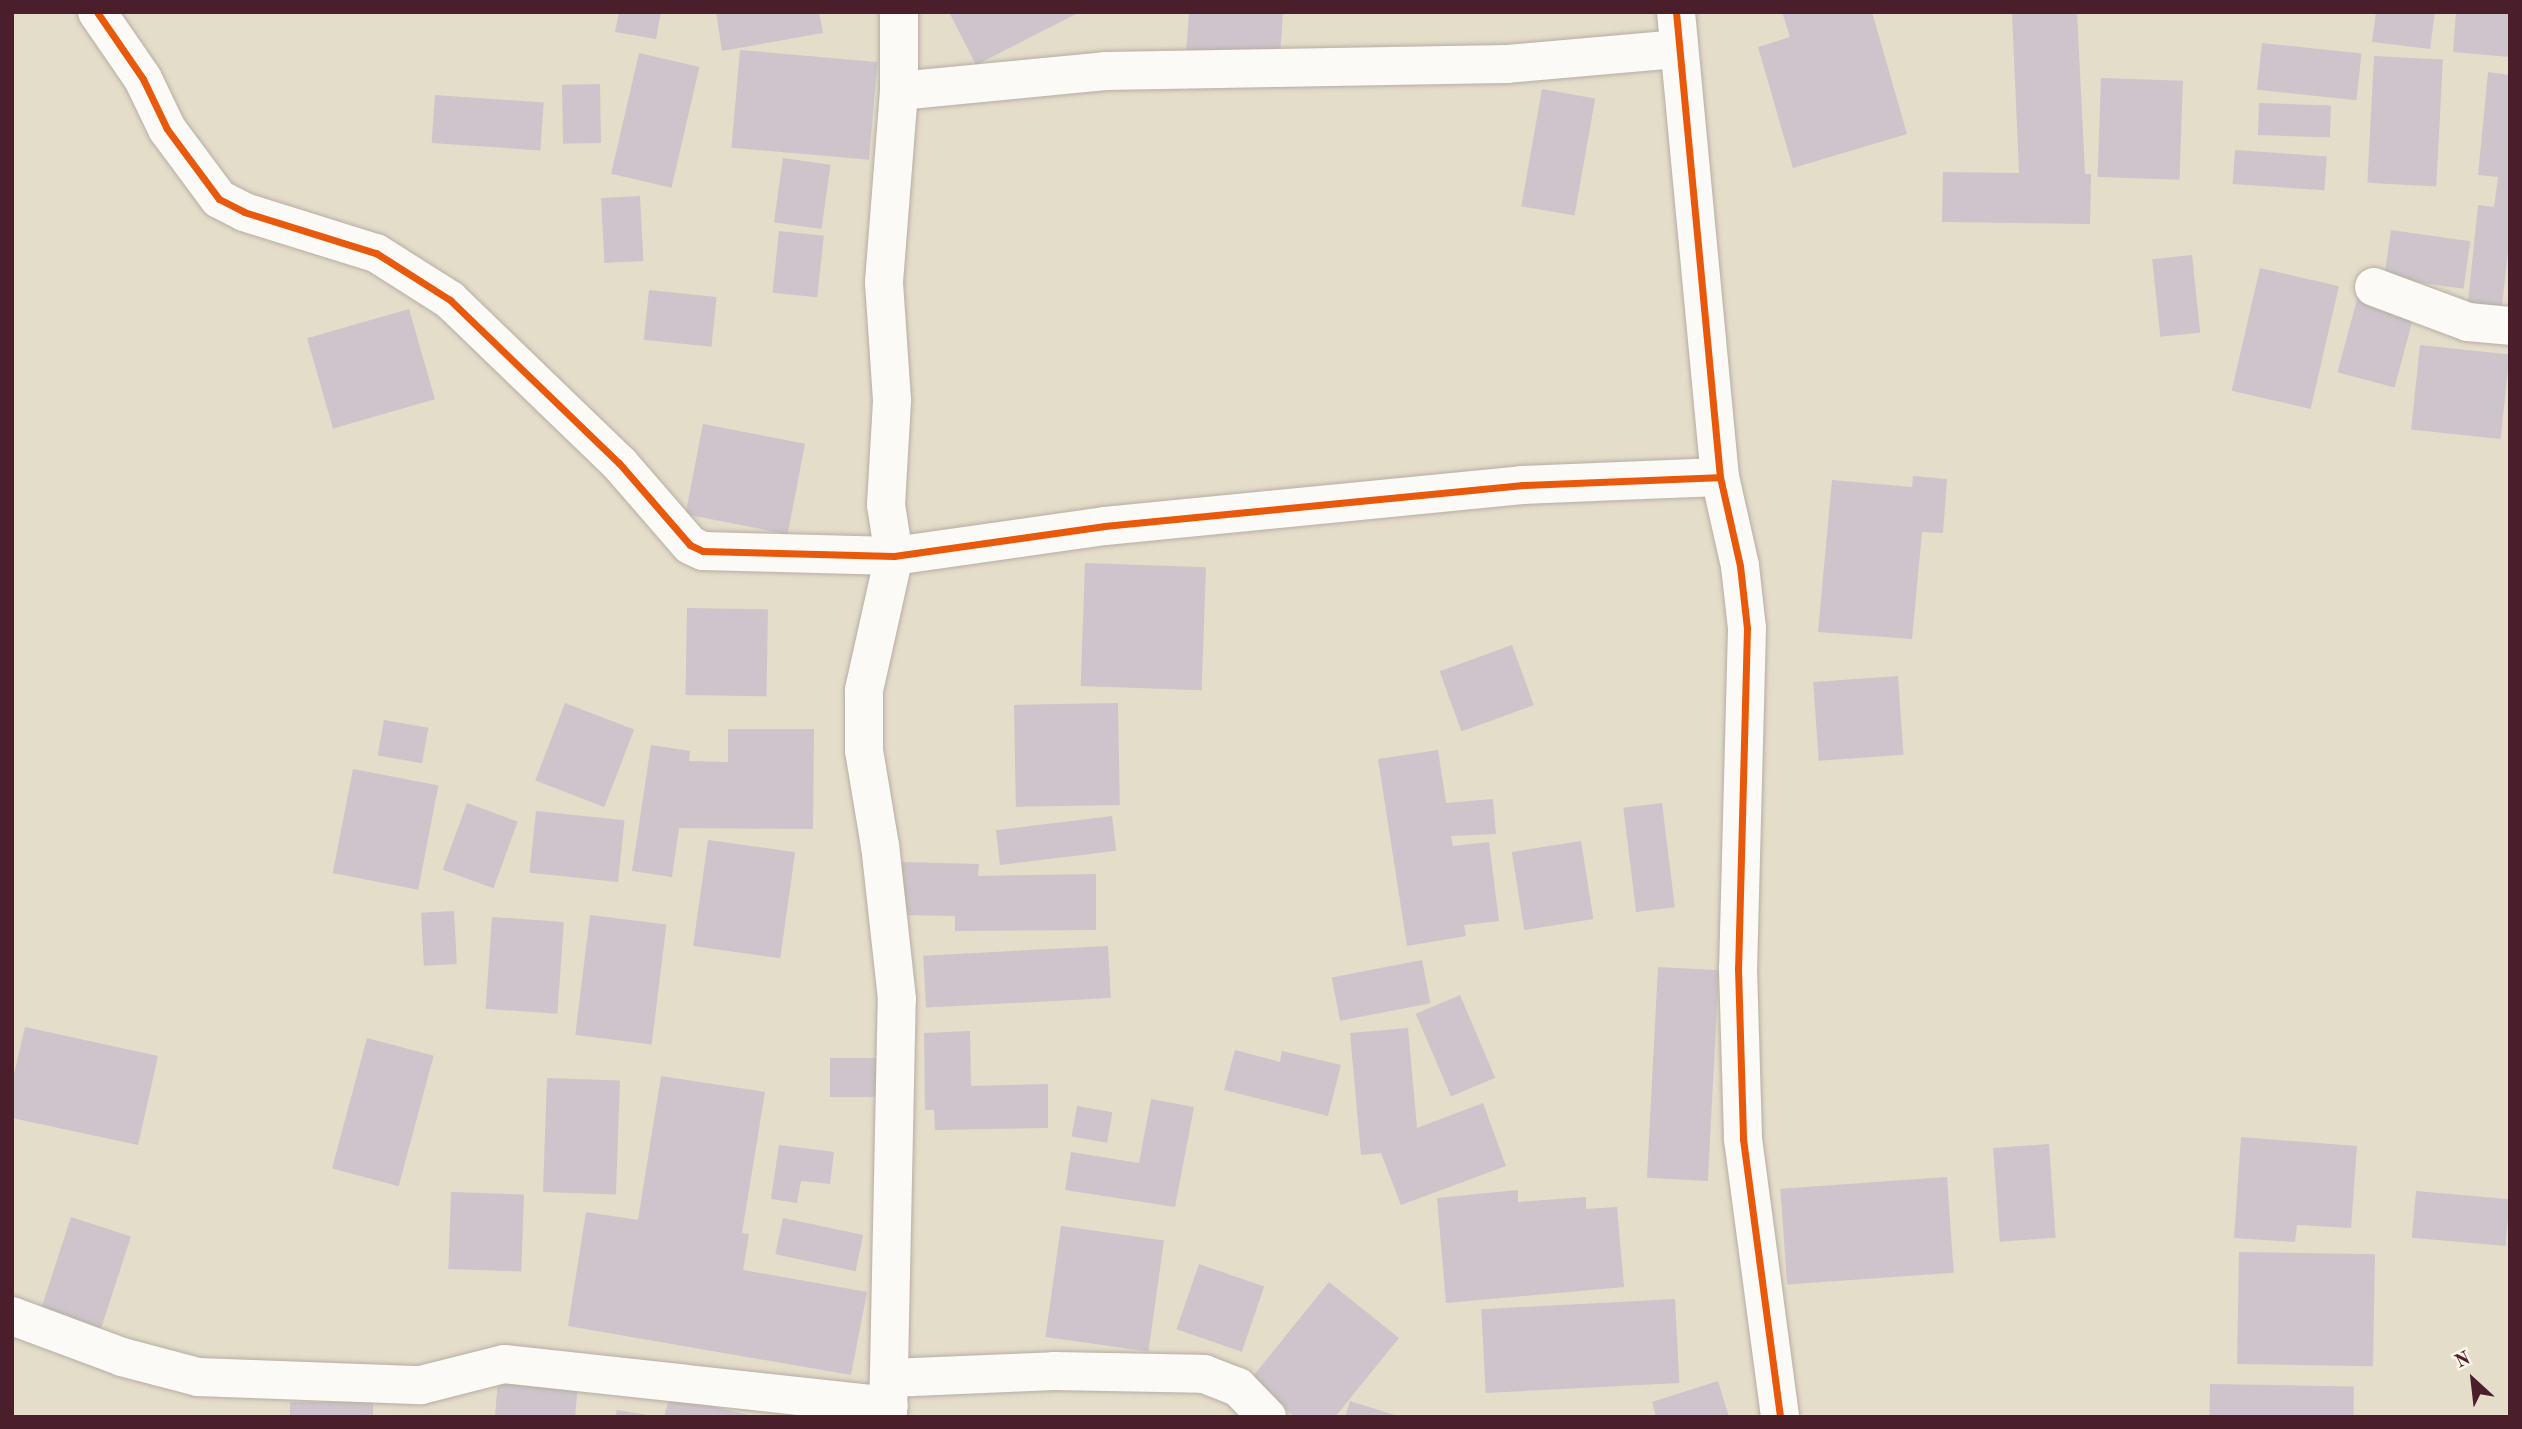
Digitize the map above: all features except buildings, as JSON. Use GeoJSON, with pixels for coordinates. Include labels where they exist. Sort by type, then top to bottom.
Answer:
{"type":"FeatureCollection","features":[{"type":"Feature","properties":{"kind":"street"},"geometry":{"type":"LineString","coordinates":[[97,12],[143,79],[167,129],[219,199],[244,212],[376,253],[450,300],[619,463],[690,545],[729,554],[894,556],[1105,526],[1509,486],[1720,477]]}},
{"type":"Feature","properties":{"kind":"street"},"geometry":{"type":"LineString","coordinates":[[889,1400],[897,999],[864,738],[864,690],[894,556],[886,505],[892,400],[884,282],[899,91],[899,12]]}},
{"type":"Feature","properties":{"kind":"street"},"geometry":{"type":"LineString","coordinates":[[899,91],[1105,71],[1507,64],[1677,31],[1720,477],[1740,566],[1747,628],[1738,968],[1743,1139],[1780,1417]]}},
{"type":"Feature","properties":{"kind":"street"},"geometry":{"type":"LineString","coordinates":[[2374,287],[2468,322],[2510,326]]}},
{"type":"Feature","properties":{"kind":"street"},"geometry":{"type":"LineString","coordinates":[[12,1317],[122,1357],[198,1377],[421,1385],[504,1364],[889,1400],[1054,1371],[1204,1374],[1238,1387],[1267,1417]]}},
{"type":"Feature","properties":{"kind":"cycle path"},"geometry":{"type":"LineString","coordinates":[[97,12],[143,79],[167,129],[219,199],[244,212],[376,253],[450,300],[619,463],[690,545],[703,551],[894,556],[1105,526],[1522,485],[1720,477]]}},
{"type":"Feature","properties":{"kind":"cycle path"},"geometry":{"type":"LineString","coordinates":[[1676,12],[1720,477],[1740,566],[1747,628],[1738,968],[1743,1139],[1780,1417]]}}]}
